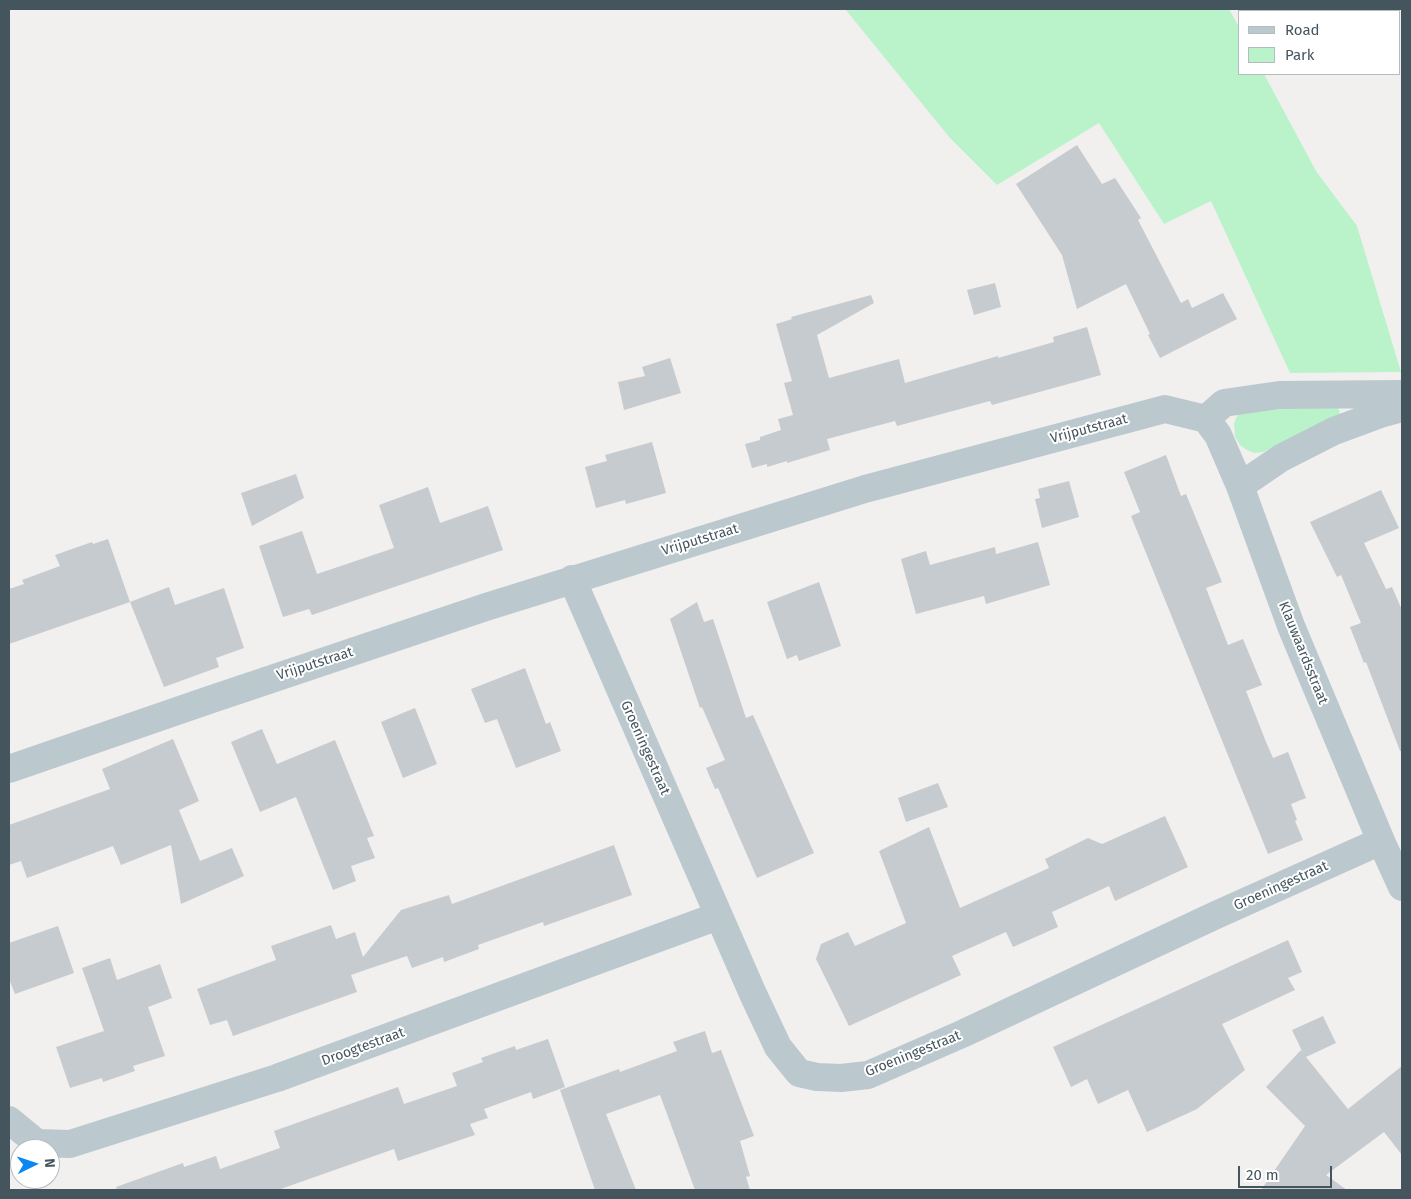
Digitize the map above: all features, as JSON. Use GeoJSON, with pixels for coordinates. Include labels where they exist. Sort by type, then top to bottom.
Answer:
{"type":"FeatureCollection","features":[{"type":"Feature","properties":{"kind":"street"},"geometry":{"type":"LineString","coordinates":[[1206,419],[1224,403],[1279,395],[1402,394]]}},
{"type":"Feature","properties":{"kind":"street"},"geometry":{"type":"LineString","coordinates":[[1240,486],[1281,458],[1334,431],[1402,408]]}},
{"type":"Feature","properties":{"kind":"street","name":"Vrijputstraat"},"geometry":{"type":"LineString","coordinates":[[9,769],[572,579],[865,489],[1165,409],[1206,419]]}},
{"type":"Feature","properties":{"kind":"street","name":"Klauwaardsstraat"},"geometry":{"type":"LineString","coordinates":[[1206,419],[1218,435],[1240,486],[1291,626],[1380,841],[1402,887]]}},
{"type":"Feature","properties":{"kind":"street","name":"Groeningestraat"},"geometry":{"type":"LineString","coordinates":[[572,579],[718,916],[778,1047],[799,1073],[817,1077],[841,1078],[868,1075],[962,1034],[1224,911],[1380,841]]}},
{"type":"Feature","properties":{"kind":"street","name":"Droogtestraat"},"geometry":{"type":"LineString","coordinates":[[9,1120],[37,1143],[70,1144],[277,1078],[718,916]]}},
{"type":"Feature","properties":{"kind":"green space"},"geometry":{"type":"Polygon","coordinates":[[[845,9],[1229,9],[1238,25],[1238,75],[1265,75],[1316,171],[1357,226],[1401,372],[1290,373],[1211,201],[1164,224],[1099,123],[997,185],[950,138],[845,9]]]}},
{"type":"Feature","properties":{"kind":"green space"},"geometry":{"type":"Polygon","coordinates":[[[1337,405],[1340,413],[1335,420],[1263,452],[1254,453],[1247,450],[1240,445],[1235,437],[1234,424],[1243,409],[1337,405]]]}},
{"type":"Feature","properties":{"kind":"building"},"geometry":{"type":"Polygon","coordinates":[[[1077,145],[1102,184],[1115,178],[1141,218],[1138,220],[1181,303],[1188,299],[1192,308],[1223,293],[1237,319],[1160,358],[1126,284],[1077,309],[1062,255],[1016,184],[1077,145]]]}},
{"type":"Feature","properties":{"kind":"building"},"geometry":{"type":"Polygon","coordinates":[[[995,283],[1001,307],[974,315],[967,290],[995,283]]]}},
{"type":"Feature","properties":{"kind":"building"},"geometry":{"type":"Polygon","coordinates":[[[871,295],[874,303],[817,335],[829,378],[899,359],[905,383],[1054,342],[1053,337],[1087,327],[1101,375],[992,405],[990,401],[897,426],[895,421],[827,439],[830,450],[787,463],[787,461],[767,467],[767,464],[752,468],[745,444],[760,440],[760,437],[781,430],[778,419],[793,415],[784,383],[792,381],[776,324],[792,319],[791,317],[871,295]]]}},
{"type":"Feature","properties":{"kind":"building"},"geometry":{"type":"Polygon","coordinates":[[[670,358],[681,393],[624,410],[618,382],[645,376],[642,367],[670,358]]]}},
{"type":"Feature","properties":{"kind":"building"},"geometry":{"type":"Polygon","coordinates":[[[652,442],[666,493],[626,504],[625,500],[596,508],[585,467],[607,461],[605,455],[652,442]]]}},
{"type":"Feature","properties":{"kind":"building"},"geometry":{"type":"Polygon","coordinates":[[[1166,455],[1181,496],[1186,494],[1222,582],[1206,588],[1228,645],[1243,639],[1262,685],[1246,691],[1266,742],[1273,758],[1288,752],[1306,798],[1291,804],[1297,820],[1295,821],[1303,840],[1268,854],[1131,516],[1140,512],[1124,472],[1166,455]]]}},
{"type":"Feature","properties":{"kind":"building"},"geometry":{"type":"Polygon","coordinates":[[[296,474],[304,498],[252,526],[241,493],[296,474]]]}},
{"type":"Feature","properties":{"kind":"building"},"geometry":{"type":"Polygon","coordinates":[[[1069,481],[1079,517],[1042,528],[1035,499],[1040,498],[1038,489],[1069,481]]]}},
{"type":"Feature","properties":{"kind":"building"},"geometry":{"type":"Polygon","coordinates":[[[428,487],[440,523],[488,506],[503,550],[312,615],[309,609],[283,617],[259,546],[302,531],[317,574],[394,548],[379,505],[428,487]]]}},
{"type":"Feature","properties":{"kind":"building"},"geometry":{"type":"Polygon","coordinates":[[[1381,490],[1399,528],[1364,543],[1386,589],[1392,587],[1402,610],[1402,751],[1400,751],[1366,662],[1364,663],[1350,627],[1361,623],[1341,575],[1337,577],[1310,522],[1381,490]]]}},
{"type":"Feature","properties":{"kind":"building"},"geometry":{"type":"Polygon","coordinates":[[[108,539],[130,602],[9,644],[9,589],[24,584],[22,580],[60,566],[55,555],[92,542],[93,544],[108,539]]]}},
{"type":"Feature","properties":{"kind":"building"},"geometry":{"type":"Polygon","coordinates":[[[1038,542],[1050,585],[986,604],[984,596],[916,614],[901,559],[926,551],[930,565],[995,547],[996,554],[1038,542]]]}},
{"type":"Feature","properties":{"kind":"building"},"geometry":{"type":"Polygon","coordinates":[[[819,582],[841,646],[799,661],[797,655],[787,659],[767,602],[819,582]]]}},
{"type":"Feature","properties":{"kind":"building"},"geometry":{"type":"Polygon","coordinates":[[[169,587],[175,605],[224,588],[244,648],[216,658],[219,667],[164,687],[130,602],[169,587]]]}},
{"type":"Feature","properties":{"kind":"building"},"geometry":{"type":"Polygon","coordinates":[[[697,602],[704,622],[713,619],[746,718],[753,715],[814,853],[757,878],[718,788],[715,789],[706,768],[725,760],[702,707],[700,708],[670,619],[697,602]]]}},
{"type":"Feature","properties":{"kind":"building"},"geometry":{"type":"Polygon","coordinates":[[[525,668],[546,724],[550,722],[561,751],[516,768],[497,719],[485,723],[471,689],[525,668]]]}},
{"type":"Feature","properties":{"kind":"building"},"geometry":{"type":"Polygon","coordinates":[[[415,708],[437,764],[403,778],[381,722],[415,708]]]}},
{"type":"Feature","properties":{"kind":"building"},"geometry":{"type":"Polygon","coordinates":[[[262,729],[277,764],[335,740],[374,836],[367,838],[375,858],[351,866],[356,881],[333,890],[296,797],[260,812],[231,742],[262,729]]]}},
{"type":"Feature","properties":{"kind":"building"},"geometry":{"type":"Polygon","coordinates":[[[173,739],[199,801],[179,810],[200,861],[232,848],[244,876],[181,904],[171,845],[121,865],[113,846],[27,878],[21,861],[9,865],[9,825],[110,789],[102,769],[173,739]]]}},
{"type":"Feature","properties":{"kind":"building"},"geometry":{"type":"Polygon","coordinates":[[[938,783],[948,807],[906,822],[898,798],[938,783]]]}},
{"type":"Feature","properties":{"kind":"building"},"geometry":{"type":"Polygon","coordinates":[[[1165,816],[1188,867],[1115,901],[1109,886],[1052,912],[1058,927],[1013,947],[1006,932],[952,956],[961,975],[849,1026],[816,959],[821,944],[848,932],[855,946],[906,923],[879,851],[929,827],[960,908],[1049,868],[1045,859],[1088,838],[1102,844],[1165,816]]]}},
{"type":"Feature","properties":{"kind":"building"},"geometry":{"type":"Polygon","coordinates":[[[614,845],[632,895],[544,926],[543,922],[478,945],[479,949],[444,962],[443,957],[412,968],[407,956],[351,975],[357,992],[233,1036],[227,1020],[210,1025],[197,989],[276,960],[271,946],[331,925],[336,939],[355,932],[363,957],[401,910],[449,895],[452,904],[614,845]]]}},
{"type":"Feature","properties":{"kind":"building"},"geometry":{"type":"Polygon","coordinates":[[[58,926],[74,973],[15,994],[9,979],[9,943],[58,926]]]}},
{"type":"Feature","properties":{"kind":"building"},"geometry":{"type":"Polygon","coordinates":[[[1288,940],[1302,972],[1288,978],[1295,990],[1222,1024],[1245,1070],[1197,1109],[1147,1132],[1128,1090],[1098,1104],[1087,1079],[1071,1087],[1053,1047],[1288,940]]]}},
{"type":"Feature","properties":{"kind":"building"},"geometry":{"type":"Polygon","coordinates":[[[110,958],[117,980],[160,964],[172,998],[148,1007],[165,1056],[133,1066],[135,1071],[103,1082],[102,1078],[70,1088],[56,1047],[104,1031],[82,968],[110,958]]]}},
{"type":"Feature","properties":{"kind":"building"},"geometry":{"type":"Polygon","coordinates":[[[1323,1016],[1336,1043],[1306,1057],[1348,1109],[1402,1066],[1402,1155],[1384,1132],[1326,1175],[1347,1190],[1261,1190],[1305,1126],[1266,1087],[1301,1050],[1303,1053],[1292,1030],[1323,1016]]]}},
{"type":"Feature","properties":{"kind":"building"},"geometry":{"type":"Polygon","coordinates":[[[705,1031],[712,1053],[721,1050],[754,1136],[740,1141],[750,1176],[746,1177],[750,1190],[695,1190],[660,1095],[606,1114],[636,1190],[595,1190],[560,1090],[619,1069],[620,1072],[677,1051],[673,1042],[705,1031]]]}},
{"type":"Feature","properties":{"kind":"building"},"geometry":{"type":"Polygon","coordinates":[[[548,1039],[565,1087],[533,1099],[531,1092],[484,1109],[488,1118],[470,1124],[475,1135],[398,1161],[394,1149],[278,1190],[117,1190],[116,1187],[183,1163],[184,1167],[216,1156],[220,1169],[280,1148],[274,1131],[398,1087],[404,1104],[457,1086],[452,1073],[483,1062],[481,1058],[515,1046],[516,1050],[548,1039]]]}}]}
